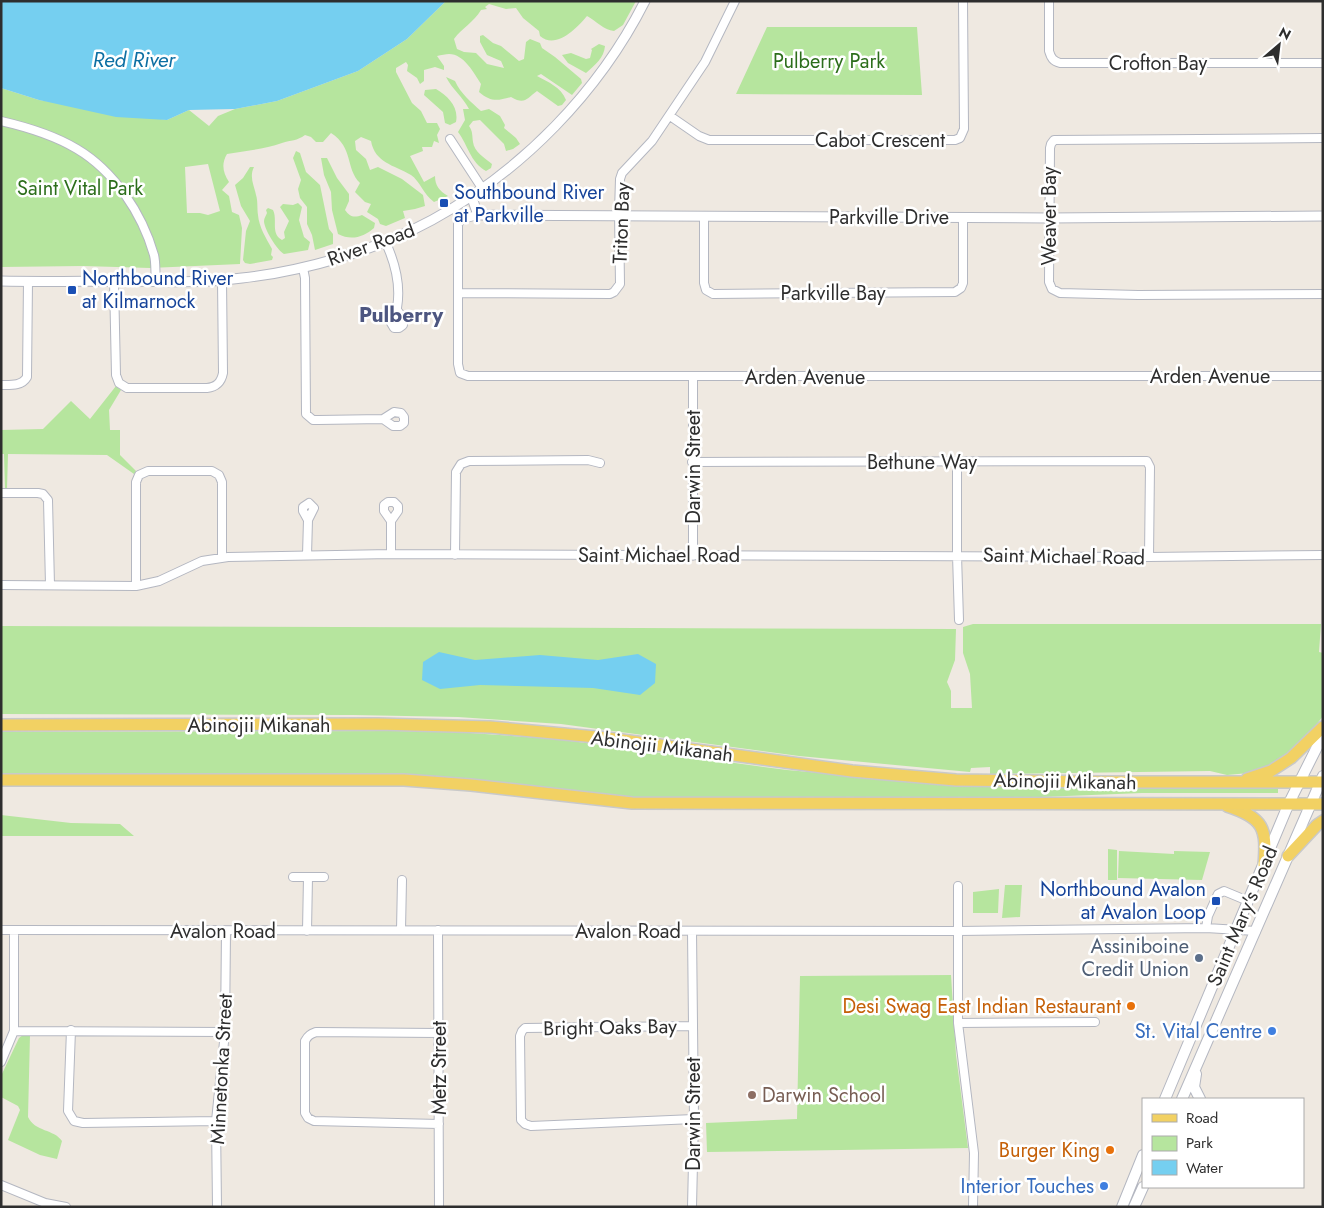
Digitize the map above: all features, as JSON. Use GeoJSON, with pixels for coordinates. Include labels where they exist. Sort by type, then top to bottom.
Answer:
{"type":"FeatureCollection","features":[{"type":"Feature","properties":{"kind":"main road","name":"Abinojii Mikanah"},"geometry":{"type":"LineString","coordinates":[[1,725],[378,724],[490,727],[607,738],[852,770],[956,780],[1099,782],[1299,782],[1322,780]]}},
{"type":"Feature","properties":{"kind":"main road"},"geometry":{"type":"LineString","coordinates":[[1238,782],[1271,771],[1291,758],[1323,728]]}},
{"type":"Feature","properties":{"kind":"main road","name":"Saint Mary's Road"},"geometry":{"type":"LineString","coordinates":[[1165,1098],[1289,803],[1323,735]]}},
{"type":"Feature","properties":{"kind":"main road","name":"Abinojii Mikanah"},"geometry":{"type":"LineString","coordinates":[[1,780],[404,780],[471,785],[632,803],[1323,804]]}},
{"type":"Feature","properties":{"kind":"main road","name":"Saint Mary's Road"},"geometry":{"type":"LineString","coordinates":[[1182,1098],[1310,803],[1322,780]]}},
{"type":"Feature","properties":{"kind":"main road"},"geometry":{"type":"LineString","coordinates":[[1216,803],[1252,817],[1261,826],[1266,836],[1264,864]]}},
{"type":"Feature","properties":{"kind":"main road"},"geometry":{"type":"LineString","coordinates":[[1288,856],[1323,821]]}},
{"type":"Feature","properties":{"kind":"main road"},"geometry":{"type":"LineString","coordinates":[[1196,1066],[1194,1087],[1200,1098]]}},
{"type":"Feature","properties":{"kind":"main road"},"geometry":{"type":"LineString","coordinates":[[1170,1085],[1176,1098]]}},
{"type":"Feature","properties":{"kind":"main road"},"geometry":{"type":"LineString","coordinates":[[1122,1207],[1142,1157]]}},
{"type":"Feature","properties":{"kind":"main road"},"geometry":{"type":"LineString","coordinates":[[1134,1207],[1143,1188]]}},
{"type":"Feature","properties":{"kind":"street","name":"River Road"},"geometry":{"type":"LineString","coordinates":[[1,281],[156,282],[222,280],[303,268],[345,256],[386,241],[432,220],[482,188],[535,146],[576,103],[599,75],[620,45],[645,1]]}},
{"type":"Feature","properties":{"kind":"street","name":"Triton Bay"},"geometry":{"type":"LineString","coordinates":[[459,293],[610,294],[614,292],[620,284],[619,216],[620,179],[622,173],[652,141],[670,116],[710,54],[735,1]]}},
{"type":"Feature","properties":{"kind":"street","name":"Cabot Crescent"},"geometry":{"type":"LineString","coordinates":[[670,116],[699,136],[709,140],[955,140],[960,138],[964,130],[964,1]]}},
{"type":"Feature","properties":{"kind":"street","name":"Crofton Bay"},"geometry":{"type":"LineString","coordinates":[[1049,1],[1050,57],[1060,63],[1323,63]]}},
{"type":"Feature","properties":{"kind":"street"},"geometry":{"type":"LineString","coordinates":[[1,121],[59,140],[77,149],[105,170],[124,192],[144,229],[154,256],[156,282]]}},
{"type":"Feature","properties":{"kind":"street","name":"Weaver Bay"},"geometry":{"type":"LineString","coordinates":[[1323,138],[1054,140],[1050,148],[1049,282],[1052,290],[1060,292],[1138,295],[1323,294]]}},
{"type":"Feature","properties":{"kind":"street"},"geometry":{"type":"LineString","coordinates":[[450,139],[482,188]]}},
{"type":"Feature","properties":{"kind":"street"},"geometry":{"type":"LineString","coordinates":[[471,195],[478,215]]}},
{"type":"Feature","properties":{"kind":"street","name":"Parkville Drive"},"geometry":{"type":"LineString","coordinates":[[478,215],[1050,218],[1323,216]]}},
{"type":"Feature","properties":{"kind":"street","name":"Arden Avenue"},"geometry":{"type":"LineString","coordinates":[[478,215],[462,219],[458,224],[458,364],[460,373],[464,375],[693,377],[1323,376]]}},
{"type":"Feature","properties":{"kind":"street","name":"Parkville Bay"},"geometry":{"type":"LineString","coordinates":[[704,217],[704,283],[709,293],[723,294],[955,292],[961,288],[963,283],[963,217]]}},
{"type":"Feature","properties":{"kind":"street"},"geometry":{"type":"LineString","coordinates":[[386,241],[397,276],[397,310]]}},
{"type":"Feature","properties":{"kind":"street"},"geometry":{"type":"LineString","coordinates":[[303,268],[305,278],[306,414],[312,420],[383,419]]}},
{"type":"Feature","properties":{"kind":"street"},"geometry":{"type":"LineString","coordinates":[[114,281],[116,375],[119,383],[127,388],[206,388],[219,383],[223,373],[222,280]]}},
{"type":"Feature","properties":{"kind":"street"},"geometry":{"type":"LineString","coordinates":[[1,385],[19,384],[25,381],[27,376],[28,282]]}},
{"type":"Feature","properties":{"kind":"street","name":"Darwin Street"},"geometry":{"type":"LineString","coordinates":[[693,377],[693,556]]}},
{"type":"Feature","properties":{"kind":"street"},"geometry":{"type":"LineString","coordinates":[[455,555],[456,472],[461,464],[469,461],[588,460],[600,463]]}},
{"type":"Feature","properties":{"kind":"street","name":"Bethune Way"},"geometry":{"type":"LineString","coordinates":[[692,462],[1147,461],[1150,464],[1149,557]]}},
{"type":"Feature","properties":{"kind":"street"},"geometry":{"type":"LineString","coordinates":[[957,462],[959,620]]}},
{"type":"Feature","properties":{"kind":"street"},"geometry":{"type":"LineString","coordinates":[[136,586],[136,482],[139,475],[148,471],[212,471],[220,475],[222,482],[222,557]]}},
{"type":"Feature","properties":{"kind":"street"},"geometry":{"type":"LineString","coordinates":[[1,492],[38,493],[43,494],[48,500],[50,585]]}},
{"type":"Feature","properties":{"kind":"street"},"geometry":{"type":"LineString","coordinates":[[307,555],[308,520]]}},
{"type":"Feature","properties":{"kind":"street"},"geometry":{"type":"LineString","coordinates":[[391,521],[391,554]]}},
{"type":"Feature","properties":{"kind":"street","name":"Saint Michael Road"},"geometry":{"type":"LineString","coordinates":[[1,585],[136,586],[159,581],[202,561],[222,557],[307,555],[957,555],[1149,557],[1323,555]]}},
{"type":"Feature","properties":{"kind":"street"},"geometry":{"type":"LineString","coordinates":[[293,877],[324,877]]}},
{"type":"Feature","properties":{"kind":"street"},"geometry":{"type":"LineString","coordinates":[[308,877],[308,931]]}},
{"type":"Feature","properties":{"kind":"street"},"geometry":{"type":"LineString","coordinates":[[401,930],[402,880]]}},
{"type":"Feature","properties":{"kind":"street"},"geometry":{"type":"LineString","coordinates":[[958,886],[958,1022],[974,1153],[973,1207]]}},
{"type":"Feature","properties":{"kind":"street"},"geometry":{"type":"LineString","coordinates":[[1206,928],[1208,916],[1218,894],[1224,891],[1248,901]]}},
{"type":"Feature","properties":{"kind":"street","name":"Avalon Road"},"geometry":{"type":"LineString","coordinates":[[1,930],[226,932],[401,930],[958,931],[1206,928],[1256,931]]}},
{"type":"Feature","properties":{"kind":"street"},"geometry":{"type":"LineString","coordinates":[[1,1062],[14,1032],[14,930]]}},
{"type":"Feature","properties":{"kind":"street","name":"Metz Street"},"geometry":{"type":"LineString","coordinates":[[438,930],[439,1207]]}},
{"type":"Feature","properties":{"kind":"street","name":"Darwin Street"},"geometry":{"type":"LineString","coordinates":[[692,931],[694,1120],[692,1207]]}},
{"type":"Feature","properties":{"kind":"street","name":"Minnetonka Street"},"geometry":{"type":"LineString","coordinates":[[217,1207],[216,1121],[224,1032],[226,932]]}},
{"type":"Feature","properties":{"kind":"street"},"geometry":{"type":"LineString","coordinates":[[958,1022],[1095,1022]]}},
{"type":"Feature","properties":{"kind":"street","name":"Bright Oaks Bay"},"geometry":{"type":"LineString","coordinates":[[693,1026],[525,1028],[520,1036],[521,1120],[525,1124],[532,1126],[694,1120]]}},
{"type":"Feature","properties":{"kind":"street"},"geometry":{"type":"LineString","coordinates":[[14,1032],[71,1030],[224,1032]]}},
{"type":"Feature","properties":{"kind":"street"},"geometry":{"type":"LineString","coordinates":[[71,1030],[68,1111],[74,1122],[216,1121]]}},
{"type":"Feature","properties":{"kind":"street"},"geometry":{"type":"LineString","coordinates":[[438,1033],[316,1032],[311,1034],[305,1040],[304,1093],[305,1113],[308,1118],[314,1121],[439,1124]]}},
{"type":"Feature","properties":{"kind":"street"},"geometry":{"type":"LineString","coordinates":[[1,1184],[45,1205],[66,1207]]}},
{"type":"Feature","properties":{"kind":"green space","name":"Saint Vital Park"},"geometry":{"type":"Polygon","coordinates":[[[446,1],[636,1],[623,25],[614,31],[603,27],[587,16],[566,36],[553,40],[546,40],[540,36],[539,31],[523,18],[516,8],[506,9],[489,4],[485,7],[487,9],[481,10],[454,39],[457,49],[476,53],[487,64],[504,68],[501,61],[487,55],[480,42],[480,36],[483,35],[493,43],[501,46],[519,61],[524,59],[526,42],[530,39],[540,43],[542,48],[581,79],[582,83],[572,95],[541,74],[537,76],[554,85],[564,95],[566,100],[562,105],[558,106],[537,91],[528,99],[522,101],[511,97],[498,100],[487,98],[479,92],[481,84],[472,70],[464,61],[454,55],[437,56],[444,66],[444,70],[435,67],[424,70],[424,81],[420,84],[417,78],[407,71],[408,65],[406,62],[396,68],[396,72],[412,103],[421,111],[427,123],[437,123],[440,129],[437,135],[439,143],[434,141],[432,147],[422,147],[423,151],[410,156],[424,182],[435,176],[438,188],[448,196],[434,202],[411,175],[381,159],[373,148],[371,141],[361,137],[355,141],[356,150],[366,159],[370,170],[378,167],[402,179],[423,195],[425,206],[403,211],[405,218],[386,226],[380,224],[378,219],[367,212],[371,204],[365,202],[355,192],[360,183],[352,171],[343,145],[338,139],[331,133],[323,142],[316,142],[311,137],[305,135],[268,147],[227,154],[224,168],[229,182],[222,190],[229,196],[232,212],[239,215],[242,228],[240,264],[150,268],[83,266],[1,267],[1,88],[39,100],[167,120],[189,110],[209,126],[218,116],[235,109],[277,101],[358,71],[407,39],[446,1]],[[208,164],[185,167],[187,213],[208,215],[220,211],[208,164]]]}},
{"type":"Feature","properties":{"kind":"green space","name":"Pulberry Park"},"geometry":{"type":"Polygon","coordinates":[[[767,27],[917,27],[922,95],[736,94],[767,27]]]}},
{"type":"Feature","properties":{"kind":"green space"},"geometry":{"type":"Polygon","coordinates":[[[599,44],[605,46],[603,54],[586,73],[568,63],[562,55],[571,53],[586,59],[590,58],[591,49],[599,44]]]}},
{"type":"Feature","properties":{"kind":"green space"},"geometry":{"type":"Polygon","coordinates":[[[446,77],[455,81],[463,94],[481,111],[489,109],[500,116],[505,125],[504,128],[520,144],[506,151],[504,144],[480,120],[473,121],[469,126],[475,149],[492,164],[491,168],[486,171],[476,163],[458,132],[465,120],[463,109],[469,109],[446,77]]]}},
{"type":"Feature","properties":{"kind":"green space"},"geometry":{"type":"Polygon","coordinates":[[[436,89],[452,102],[456,111],[456,122],[450,125],[445,123],[443,112],[424,95],[425,90],[436,89]]]}},
{"type":"Feature","properties":{"kind":"green space"},"geometry":{"type":"Polygon","coordinates":[[[296,151],[300,153],[306,172],[320,185],[329,229],[333,234],[333,244],[315,250],[312,235],[307,224],[307,207],[300,198],[298,189],[301,180],[293,158],[296,151]]]}},
{"type":"Feature","properties":{"kind":"green space"},"geometry":{"type":"Polygon","coordinates":[[[321,158],[327,158],[337,178],[349,194],[349,201],[345,210],[354,217],[362,215],[375,223],[374,228],[362,236],[352,238],[338,234],[332,210],[331,192],[324,175],[321,158]]]}},
{"type":"Feature","properties":{"kind":"green space"},"geometry":{"type":"Polygon","coordinates":[[[250,167],[254,167],[252,178],[259,219],[272,249],[271,255],[273,257],[272,260],[250,264],[245,263],[243,260],[246,231],[250,221],[241,206],[235,185],[243,178],[250,167]]]}},
{"type":"Feature","properties":{"kind":"green space"},"geometry":{"type":"Polygon","coordinates":[[[298,203],[302,207],[299,220],[304,237],[310,242],[308,250],[284,254],[268,234],[264,221],[267,213],[266,210],[268,208],[273,210],[276,234],[282,240],[285,238],[284,232],[289,221],[280,207],[283,204],[293,205],[298,203]]]}},
{"type":"Feature","properties":{"kind":"green space"},"geometry":{"type":"Polygon","coordinates":[[[116,386],[121,390],[109,410],[110,430],[120,430],[120,455],[136,471],[134,474],[107,455],[8,454],[7,489],[5,489],[4,454],[1,454],[1,430],[43,429],[71,401],[90,419],[116,386]]]}},
{"type":"Feature","properties":{"kind":"green space"},"geometry":{"type":"Polygon","coordinates":[[[973,624],[1321,624],[1319,652],[1323,653],[1323,716],[1302,744],[1260,772],[1227,775],[1210,771],[990,774],[990,767],[971,768],[970,772],[799,756],[561,724],[458,717],[1,714],[1,626],[956,629],[955,660],[947,682],[951,691],[951,708],[972,708],[970,674],[963,653],[963,627],[973,624]]]}},
{"type":"Feature","properties":{"kind":"green space"},"geometry":{"type":"Polygon","coordinates":[[[1,732],[456,732],[556,739],[787,770],[967,786],[1278,789],[1278,793],[1142,793],[993,799],[633,800],[477,782],[1,777],[1,732]]]}},
{"type":"Feature","properties":{"kind":"green space"},"geometry":{"type":"Polygon","coordinates":[[[1,815],[71,823],[120,824],[134,836],[1,836],[1,815]]]}},
{"type":"Feature","properties":{"kind":"green space"},"geometry":{"type":"Polygon","coordinates":[[[1108,849],[1117,850],[1117,880],[1108,880],[1108,849]]]}},
{"type":"Feature","properties":{"kind":"green space"},"geometry":{"type":"Polygon","coordinates":[[[1119,851],[1174,854],[1174,851],[1210,852],[1202,880],[1118,878],[1119,851]]]}},
{"type":"Feature","properties":{"kind":"green space"},"geometry":{"type":"Polygon","coordinates":[[[1005,885],[1022,885],[1020,917],[1002,918],[1005,885]]]}},
{"type":"Feature","properties":{"kind":"green space"},"geometry":{"type":"Polygon","coordinates":[[[999,889],[998,913],[973,913],[973,892],[999,889]]]}},
{"type":"Feature","properties":{"kind":"green space"},"geometry":{"type":"Polygon","coordinates":[[[951,975],[956,1055],[968,1148],[707,1152],[706,1123],[797,1119],[800,976],[951,975]]]}},
{"type":"Feature","properties":{"kind":"green space"},"geometry":{"type":"Polygon","coordinates":[[[23,1035],[30,1035],[28,1117],[35,1125],[54,1134],[62,1141],[57,1159],[40,1155],[8,1140],[20,1110],[18,1106],[1,1097],[1,1076],[19,1038],[23,1035]]]}},
{"type":"Feature","properties":{"kind":"water","name":"Red River"},"geometry":{"type":"Polygon","coordinates":[[[1,1],[446,1],[407,39],[358,71],[277,101],[235,109],[189,110],[167,120],[116,117],[39,100],[1,88],[1,1]]]}},
{"type":"Feature","properties":{"kind":"water"},"geometry":{"type":"Polygon","coordinates":[[[439,652],[475,660],[540,655],[598,660],[638,654],[656,664],[655,683],[640,695],[593,688],[480,685],[440,689],[422,680],[423,662],[439,652]]]}},
{"type":"Feature","properties":{"kind":"place","name":"Southbound River at Parkville"},"geometry":{"type":"Point","coordinates":[444,203]}},
{"type":"Feature","properties":{"kind":"place","name":"Northbound River at Kilmarnock"},"geometry":{"type":"Point","coordinates":[72,290]}},
{"type":"Feature","properties":{"kind":"place","name":"Northbound Avalon at Avalon Loop"},"geometry":{"type":"Point","coordinates":[1216,901]}},
{"type":"Feature","properties":{"kind":"place","name":"Assiniboine Credit Union"},"geometry":{"type":"Point","coordinates":[1199,958]}},
{"type":"Feature","properties":{"kind":"place","name":"Desi Swag East Indian Restaurant"},"geometry":{"type":"Point","coordinates":[1131,1006]}},
{"type":"Feature","properties":{"kind":"place","name":"St. Vital Centre"},"geometry":{"type":"Point","coordinates":[1272,1031]}},
{"type":"Feature","properties":{"kind":"place","name":"Darwin School"},"geometry":{"type":"Point","coordinates":[752,1095]}},
{"type":"Feature","properties":{"kind":"place","name":"Burger King"},"geometry":{"type":"Point","coordinates":[1110,1150]}},
{"type":"Feature","properties":{"kind":"place","name":"Interior Touches"},"geometry":{"type":"Point","coordinates":[1104,1186]}},
{"type":"Feature","properties":{"kind":"district","name":"Pulberry"},"geometry":{"type":"Point","coordinates":[401,315]}}]}
